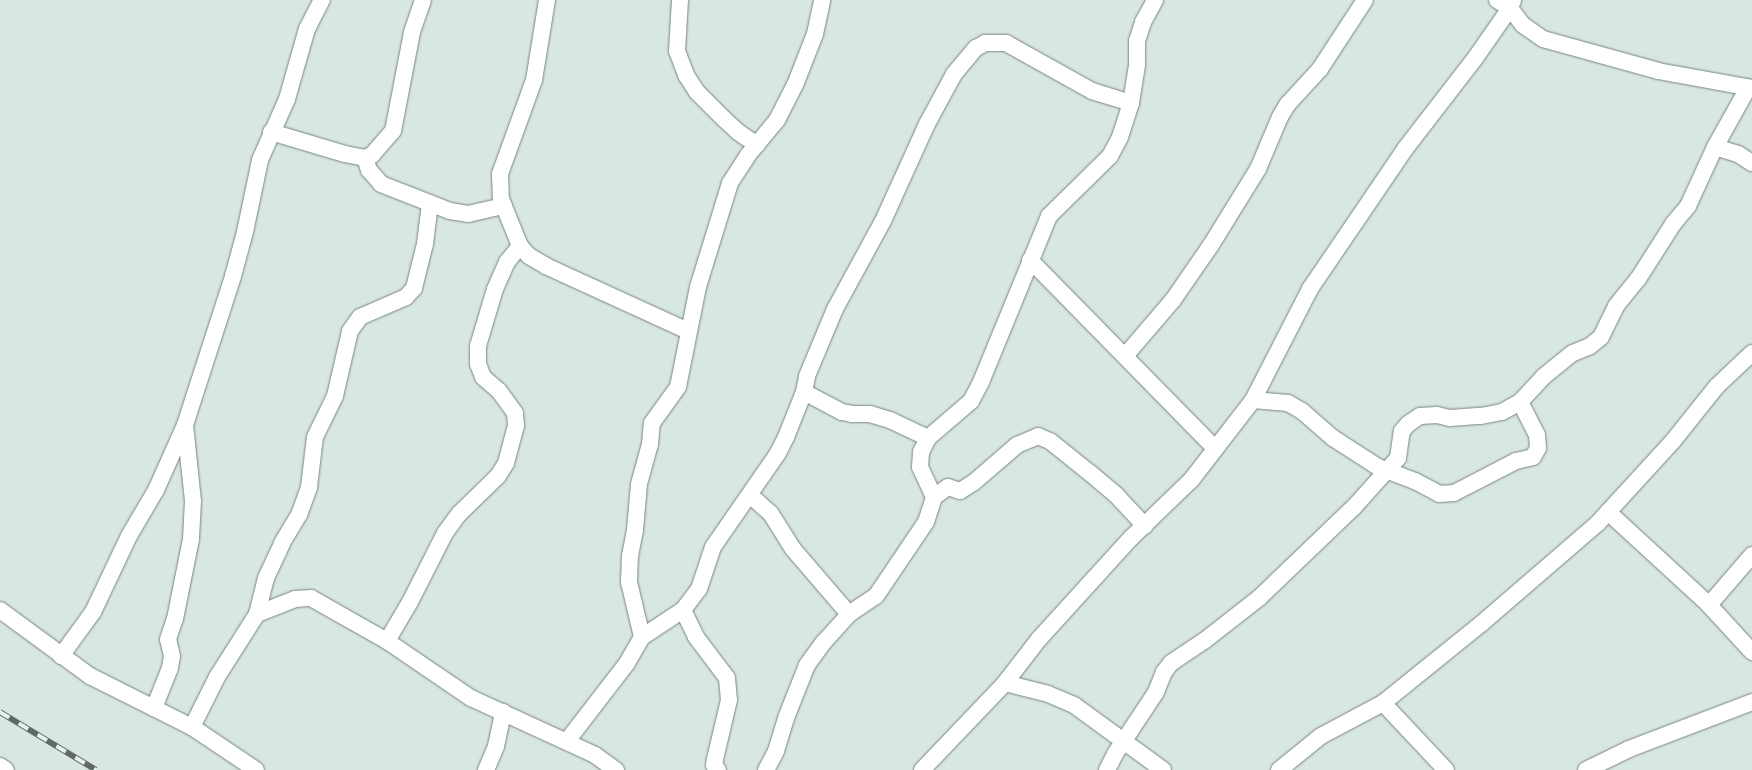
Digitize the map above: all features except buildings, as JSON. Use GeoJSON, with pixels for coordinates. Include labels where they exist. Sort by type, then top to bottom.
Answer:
{"type":"FeatureCollection","features":[{"type":"Feature","properties":{"kind":"street"},"geometry":{"type":"LineString","coordinates":[[61,656],[93,612],[129,536],[156,490],[185,424],[233,276],[260,160],[287,99],[307,29],[322,0]]}},
{"type":"Feature","properties":{"kind":"street"},"geometry":{"type":"LineString","coordinates":[[271,132],[336,152],[365,158],[382,146],[393,131],[410,41],[423,0]]}},
{"type":"Feature","properties":{"kind":"street"},"geometry":{"type":"LineString","coordinates":[[547,0],[534,80],[500,174],[501,199],[520,246],[529,256],[546,266],[688,331]]}},
{"type":"Feature","properties":{"kind":"street"},"geometry":{"type":"LineString","coordinates":[[680,0],[678,51],[686,76],[697,92],[724,119],[738,132],[757,145]]}},
{"type":"Feature","properties":{"kind":"street"},"geometry":{"type":"LineString","coordinates":[[642,637],[629,582],[639,484],[650,444],[652,423],[678,387],[698,287],[730,183],[777,120],[815,34],[822,0]]}},
{"type":"Feature","properties":{"kind":"street"},"geometry":{"type":"LineString","coordinates":[[934,497],[920,467],[921,452],[928,438],[971,402],[1049,216],[1110,156],[1120,137],[1131,102],[1137,64],[1137,41],[1143,22],[1155,0]]}},
{"type":"Feature","properties":{"kind":"street"},"geometry":{"type":"LineString","coordinates":[[1125,356],[1173,300],[1211,245],[1258,169],[1287,105],[1320,69],[1365,0]]}},
{"type":"Feature","properties":{"kind":"street"},"geometry":{"type":"LineString","coordinates":[[922,770],[1005,683],[1039,639],[1192,479],[1253,400],[1310,289],[1507,3],[1524,25],[1543,39],[1658,71],[1750,88],[1724,130],[1688,206],[1673,224],[1638,279],[1616,306],[1601,337],[1590,346],[1573,353],[1552,369],[1520,402],[1502,412],[1481,416],[1450,418],[1437,415],[1420,416],[1402,431],[1398,458],[1354,507],[1259,598],[1204,641],[1171,663],[1164,672],[1156,692],[1107,770]]}},
{"type":"Feature","properties":{"kind":"street"},"geometry":{"type":"LineString","coordinates":[[567,741],[627,663],[642,637],[683,610],[699,589],[713,547],[750,495],[786,437],[804,392],[807,376],[835,308],[883,221],[927,124],[954,74],[976,48],[985,44],[1006,43],[1092,91],[1131,102]]}},
{"type":"Feature","properties":{"kind":"street"},"geometry":{"type":"LineString","coordinates":[[1724,130],[1745,159]]}},
{"type":"Feature","properties":{"kind":"street"},"geometry":{"type":"LineString","coordinates":[[1715,148],[1745,159]]}},
{"type":"Feature","properties":{"kind":"street"},"geometry":{"type":"LineString","coordinates":[[365,158],[369,170],[381,184],[450,211],[468,214],[504,206]]}},
{"type":"Feature","properties":{"kind":"street"},"geometry":{"type":"LineString","coordinates":[[192,727],[217,677],[257,614],[266,578],[282,543],[298,515],[309,487],[315,437],[335,396],[350,331],[360,317],[406,297],[414,288],[425,244],[430,203]]}},
{"type":"Feature","properties":{"kind":"street"},"geometry":{"type":"LineString","coordinates":[[386,640],[410,602],[445,533],[459,514],[498,476],[506,463],[516,425],[515,413],[499,391],[483,377],[478,364],[478,346],[499,280],[507,262],[520,246]]}},
{"type":"Feature","properties":{"kind":"street"},"geometry":{"type":"LineString","coordinates":[[1030,260],[1215,448]]}},
{"type":"Feature","properties":{"kind":"street"},"geometry":{"type":"LineString","coordinates":[[1279,770],[1321,736],[1383,702],[1481,624],[1608,512],[1673,440],[1717,386],[1752,353]]}},
{"type":"Feature","properties":{"kind":"street"},"geometry":{"type":"LineString","coordinates":[[804,392],[842,412],[870,414],[890,420],[928,438]]}},
{"type":"Feature","properties":{"kind":"street"},"geometry":{"type":"LineString","coordinates":[[1253,400],[1288,403],[1302,411],[1333,438],[1378,467],[1415,481],[1439,494],[1454,493],[1516,461],[1533,457],[1538,448],[1537,435],[1520,402]]}},
{"type":"Feature","properties":{"kind":"street"},"geometry":{"type":"LineString","coordinates":[[154,708],[170,668],[172,656],[168,639],[175,619],[191,539],[193,501],[185,424]]}},
{"type":"Feature","properties":{"kind":"street"},"geometry":{"type":"LineString","coordinates":[[766,770],[776,751],[786,718],[807,665],[849,614],[876,596],[926,522],[934,497],[948,487],[960,491],[1017,445],[1038,436],[1050,442],[1090,473],[1117,496],[1145,526]]}},
{"type":"Feature","properties":{"kind":"street"},"geometry":{"type":"LineString","coordinates":[[750,495],[771,514],[793,549],[849,614]]}},
{"type":"Feature","properties":{"kind":"street"},"geometry":{"type":"LineString","coordinates":[[1608,512],[1709,605],[1752,652]]}},
{"type":"Feature","properties":{"kind":"street"},"geometry":{"type":"LineString","coordinates":[[1709,605],[1752,555]]}},
{"type":"Feature","properties":{"kind":"street"},"geometry":{"type":"LineString","coordinates":[[257,614],[295,599],[310,598],[327,605],[386,640],[471,698],[567,741],[595,755],[616,770]]}},
{"type":"Feature","properties":{"kind":"street"},"geometry":{"type":"LineString","coordinates":[[0,610],[90,676],[192,727],[256,770]]}},
{"type":"Feature","properties":{"kind":"street"},"geometry":{"type":"LineString","coordinates":[[683,610],[696,637],[726,678],[729,700],[714,759],[714,765],[718,770]]}},
{"type":"Feature","properties":{"kind":"street"},"geometry":{"type":"LineString","coordinates":[[1005,683],[1048,694],[1074,705],[1163,770]]}},
{"type":"Feature","properties":{"kind":"street"},"geometry":{"type":"LineString","coordinates":[[1383,702],[1446,770]]}},
{"type":"Feature","properties":{"kind":"street"},"geometry":{"type":"LineString","coordinates":[[1586,770],[1629,749],[1752,702]]}},
{"type":"Feature","properties":{"kind":"street"},"geometry":{"type":"LineString","coordinates":[[486,770],[496,746],[503,712]]}},
{"type":"Feature","properties":{"kind":"street"},"geometry":{"type":"LineString","coordinates":[[0,766],[6,770]]}},
{"type":"Feature","properties":{"kind":"railway"},"geometry":{"type":"LineString","coordinates":[[0,712],[96,770]]}}]}
